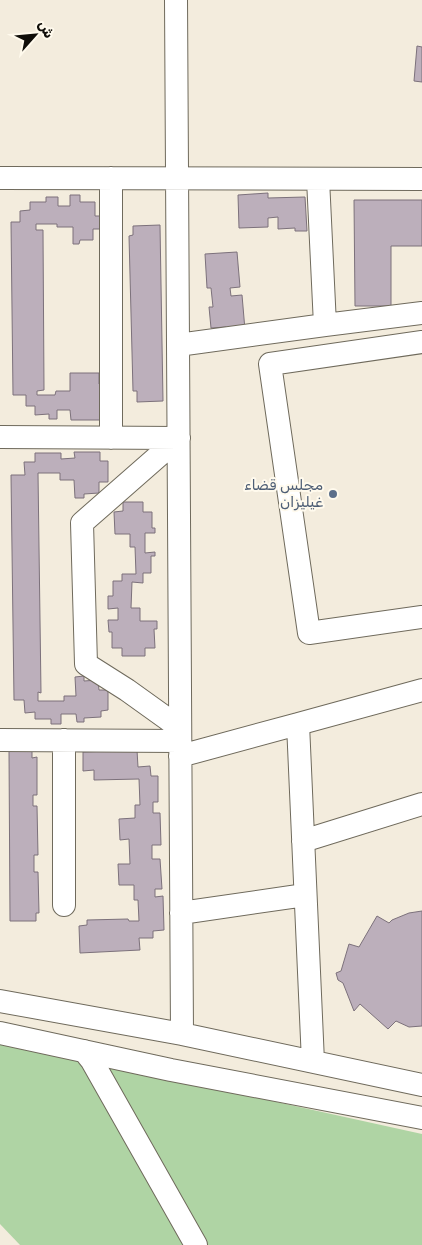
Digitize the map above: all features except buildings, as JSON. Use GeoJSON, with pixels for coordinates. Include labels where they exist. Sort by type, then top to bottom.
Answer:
{"type":"FeatureCollection","features":[{"type":"Feature","properties":{"kind":"street"},"geometry":{"type":"LineString","coordinates":[[176,0],[182,1034]]}},
{"type":"Feature","properties":{"kind":"street"},"geometry":{"type":"LineString","coordinates":[[0,178],[422,179]]}},
{"type":"Feature","properties":{"kind":"street"},"geometry":{"type":"LineString","coordinates":[[111,178],[111,438]]}},
{"type":"Feature","properties":{"kind":"street"},"geometry":{"type":"LineString","coordinates":[[318,178],[325,325]]}},
{"type":"Feature","properties":{"kind":"street"},"geometry":{"type":"LineString","coordinates":[[178,344],[422,313]]}},
{"type":"Feature","properties":{"kind":"street"},"geometry":{"type":"LineString","coordinates":[[422,342],[270,364],[309,632],[422,617]]}},
{"type":"Feature","properties":{"kind":"street"},"geometry":{"type":"LineString","coordinates":[[0,437],[179,438]]}},
{"type":"Feature","properties":{"kind":"street"},"geometry":{"type":"LineString","coordinates":[[179,438],[82,523],[86,664],[128,690],[180,741]]}},
{"type":"Feature","properties":{"kind":"street"},"geometry":{"type":"LineString","coordinates":[[0,740],[180,741],[298,724],[422,690]]}},
{"type":"Feature","properties":{"kind":"street"},"geometry":{"type":"LineString","coordinates":[[298,724],[313,1062]]}},
{"type":"Feature","properties":{"kind":"street"},"geometry":{"type":"LineString","coordinates":[[64,740],[64,905]]}},
{"type":"Feature","properties":{"kind":"street"},"geometry":{"type":"LineString","coordinates":[[303,841],[422,804]]}},
{"type":"Feature","properties":{"kind":"street"},"geometry":{"type":"LineString","coordinates":[[181,913],[305,895]]}},
{"type":"Feature","properties":{"kind":"street"},"geometry":{"type":"LineString","coordinates":[[0,1001],[182,1034],[422,1085]]}},
{"type":"Feature","properties":{"kind":"street"},"geometry":{"type":"LineString","coordinates":[[0,1033],[171,1070],[422,1118]]}},
{"type":"Feature","properties":{"kind":"street"},"geometry":{"type":"LineString","coordinates":[[84,1051],[92,1061],[196,1245]]}},
{"type":"Feature","properties":{"kind":"green space"},"geometry":{"type":"Polygon","coordinates":[[[0,1041],[422,1134],[422,1245],[20,1245],[0,1224],[0,1041]]]}},
{"type":"Feature","properties":{"kind":"place","name":"مجلس قضاء غيليزان"},"geometry":{"type":"Point","coordinates":[333,494]}}]}
